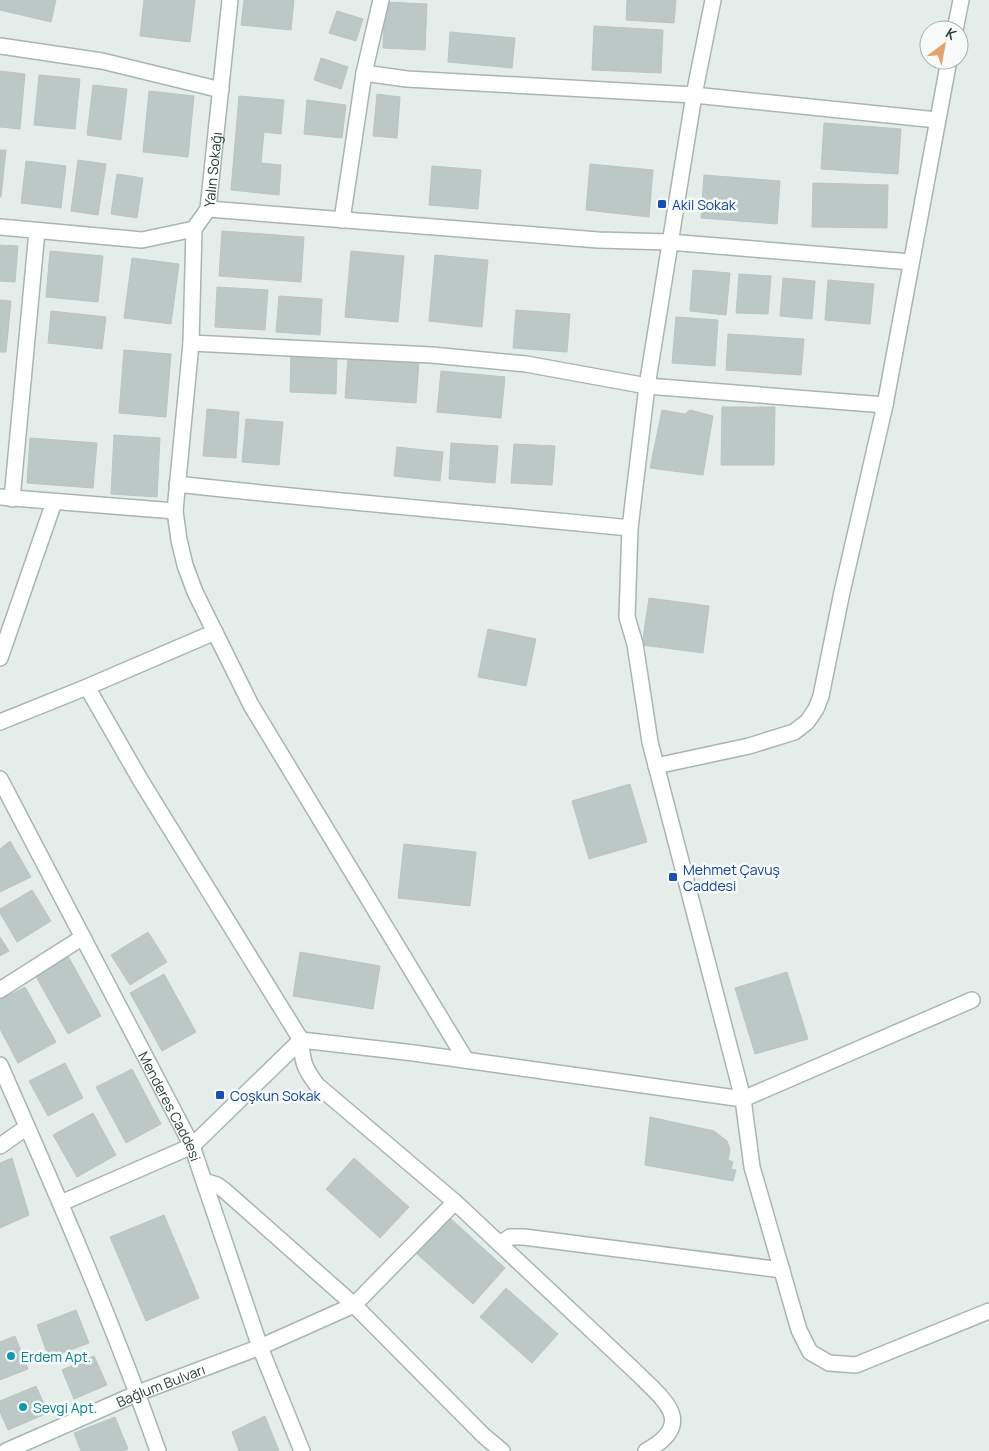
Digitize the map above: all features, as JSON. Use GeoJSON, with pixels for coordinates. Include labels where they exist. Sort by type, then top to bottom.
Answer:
{"type":"FeatureCollection","features":[{"type":"Feature","properties":{"kind":"street","name":"Yalın Sokağı"},"geometry":{"type":"LineString","coordinates":[[194,230],[208,209],[230,0]]}},
{"type":"Feature","properties":{"kind":"street"},"geometry":{"type":"LineString","coordinates":[[342,220],[364,74],[381,0]]}},
{"type":"Feature","properties":{"kind":"street"},"geometry":{"type":"LineString","coordinates":[[713,0],[694,95],[647,386],[630,528],[627,617],[634,644],[650,742],[743,1099],[752,1167],[798,1330],[810,1352],[829,1363],[856,1364],[989,1311]]}},
{"type":"Feature","properties":{"kind":"street"},"geometry":{"type":"LineString","coordinates":[[957,20],[961,0]]}},
{"type":"Feature","properties":{"kind":"street"},"geometry":{"type":"LineString","coordinates":[[0,46],[102,61],[221,90]]}},
{"type":"Feature","properties":{"kind":"street"},"geometry":{"type":"LineString","coordinates":[[656,766],[749,746],[794,732],[807,722],[816,710],[821,696],[842,592],[885,405],[947,70]]}},
{"type":"Feature","properties":{"kind":"street"},"geometry":{"type":"LineString","coordinates":[[364,74],[407,79],[694,95],[937,120]]}},
{"type":"Feature","properties":{"kind":"street"},"geometry":{"type":"LineString","coordinates":[[208,209],[598,240],[670,242],[911,262]]}},
{"type":"Feature","properties":{"kind":"street"},"geometry":{"type":"LineString","coordinates":[[0,227],[142,240],[194,230],[192,343],[175,511],[178,540],[185,565],[195,592],[251,705],[466,1060]]}},
{"type":"Feature","properties":{"kind":"street"},"geometry":{"type":"LineString","coordinates":[[37,231],[6,498],[175,511]]}},
{"type":"Feature","properties":{"kind":"street"},"geometry":{"type":"LineString","coordinates":[[192,343],[422,354],[526,364],[647,386],[885,405]]}},
{"type":"Feature","properties":{"kind":"street"},"geometry":{"type":"LineString","coordinates":[[177,484],[322,500],[456,510],[630,528]]}},
{"type":"Feature","properties":{"kind":"street"},"geometry":{"type":"LineString","coordinates":[[0,658],[54,502]]}},
{"type":"Feature","properties":{"kind":"street"},"geometry":{"type":"LineString","coordinates":[[0,722],[215,632]]}},
{"type":"Feature","properties":{"kind":"street"},"geometry":{"type":"LineString","coordinates":[[87,687],[141,781],[301,1040],[302,1060],[307,1072],[317,1085],[455,1202],[636,1372],[671,1409],[673,1419],[672,1428],[668,1436],[659,1444],[646,1451]]}},
{"type":"Feature","properties":{"kind":"street","name":"Menderes Caddesi"},"geometry":{"type":"LineString","coordinates":[[0,779],[192,1146],[260,1347],[302,1451]]}},
{"type":"Feature","properties":{"kind":"street"},"geometry":{"type":"LineString","coordinates":[[0,990],[83,937]]}},
{"type":"Feature","properties":{"kind":"street"},"geometry":{"type":"LineString","coordinates":[[301,1040],[466,1060],[743,1099],[972,1000]]}},
{"type":"Feature","properties":{"kind":"street"},"geometry":{"type":"LineString","coordinates":[[61,1204],[192,1146],[301,1040]]}},
{"type":"Feature","properties":{"kind":"street"},"geometry":{"type":"LineString","coordinates":[[0,1065],[61,1204],[138,1393],[158,1451]]}},
{"type":"Feature","properties":{"kind":"street"},"geometry":{"type":"LineString","coordinates":[[0,1146],[27,1127]]}},
{"type":"Feature","properties":{"kind":"street"},"geometry":{"type":"LineString","coordinates":[[204,1181],[217,1185],[224,1190],[354,1305],[484,1436],[502,1451]]}},
{"type":"Feature","properties":{"kind":"street"},"geometry":{"type":"LineString","coordinates":[[354,1305],[455,1202]]}},
{"type":"Feature","properties":{"kind":"street"},"geometry":{"type":"LineString","coordinates":[[500,1244],[510,1237],[524,1236],[782,1270]]}},
{"type":"Feature","properties":{"kind":"street","name":"Bağlum Bulvarı"},"geometry":{"type":"LineString","coordinates":[[6,1451],[138,1393],[260,1347],[354,1305]]}},
{"type":"Feature","properties":{"kind":"building"},"geometry":{"type":"Polygon","coordinates":[[[0,0],[56,0],[51,22],[0,10],[0,0]]]}},
{"type":"Feature","properties":{"kind":"building"},"geometry":{"type":"Polygon","coordinates":[[[144,0],[195,0],[190,42],[140,36],[144,0]]]}},
{"type":"Feature","properties":{"kind":"building"},"geometry":{"type":"Polygon","coordinates":[[[244,0],[294,0],[291,30],[241,25],[244,0]]]}},
{"type":"Feature","properties":{"kind":"building"},"geometry":{"type":"Polygon","coordinates":[[[627,0],[676,0],[674,23],[626,20],[627,0]]]}},
{"type":"Feature","properties":{"kind":"building"},"geometry":{"type":"Polygon","coordinates":[[[385,2],[427,4],[425,50],[383,48],[385,2]]]}},
{"type":"Feature","properties":{"kind":"building"},"geometry":{"type":"Polygon","coordinates":[[[337,11],[363,19],[356,41],[329,33],[337,11]]]}},
{"type":"Feature","properties":{"kind":"building"},"geometry":{"type":"Polygon","coordinates":[[[594,26],[663,30],[661,73],[592,70],[594,26]]]}},
{"type":"Feature","properties":{"kind":"building"},"geometry":{"type":"Polygon","coordinates":[[[450,32],[515,38],[512,68],[448,62],[450,32]]]}},
{"type":"Feature","properties":{"kind":"building"},"geometry":{"type":"Polygon","coordinates":[[[321,58],[348,67],[341,89],[314,80],[321,58]]]}},
{"type":"Feature","properties":{"kind":"building"},"geometry":{"type":"Polygon","coordinates":[[[0,71],[25,74],[20,129],[0,127],[0,71]]]}},
{"type":"Feature","properties":{"kind":"building"},"geometry":{"type":"Polygon","coordinates":[[[39,75],[80,79],[75,129],[34,125],[39,75]]]}},
{"type":"Feature","properties":{"kind":"building"},"geometry":{"type":"Polygon","coordinates":[[[93,85],[127,89],[121,140],[87,135],[93,85]]]}},
{"type":"Feature","properties":{"kind":"building"},"geometry":{"type":"Polygon","coordinates":[[[149,91],[194,96],[188,157],[143,152],[149,91]]]}},
{"type":"Feature","properties":{"kind":"building"},"geometry":{"type":"Polygon","coordinates":[[[377,94],[400,97],[397,138],[373,136],[377,94]]]}},
{"type":"Feature","properties":{"kind":"building"},"geometry":{"type":"Polygon","coordinates":[[[239,96],[284,100],[281,134],[264,132],[261,163],[281,165],[279,195],[231,190],[239,96]]]}},
{"type":"Feature","properties":{"kind":"building"},"geometry":{"type":"Polygon","coordinates":[[[307,100],[346,105],[342,138],[304,134],[307,100]]]}},
{"type":"Feature","properties":{"kind":"building"},"geometry":{"type":"Polygon","coordinates":[[[824,123],[901,129],[898,174],[821,169],[824,123]]]}},
{"type":"Feature","properties":{"kind":"building"},"geometry":{"type":"Polygon","coordinates":[[[0,150],[6,150],[1,197],[0,197],[0,150]]]}},
{"type":"Feature","properties":{"kind":"building"},"geometry":{"type":"Polygon","coordinates":[[[78,160],[106,164],[98,215],[71,211],[78,160]]]}},
{"type":"Feature","properties":{"kind":"building"},"geometry":{"type":"Polygon","coordinates":[[[26,161],[66,166],[61,208],[21,203],[26,161]]]}},
{"type":"Feature","properties":{"kind":"building"},"geometry":{"type":"Polygon","coordinates":[[[590,164],[653,170],[649,217],[586,210],[590,164]]]}},
{"type":"Feature","properties":{"kind":"building"},"geometry":{"type":"Polygon","coordinates":[[[432,166],[481,170],[478,209],[429,205],[432,166]]]}},
{"type":"Feature","properties":{"kind":"building"},"geometry":{"type":"Polygon","coordinates":[[[117,174],[143,178],[137,218],[111,214],[117,174]]]}},
{"type":"Feature","properties":{"kind":"building"},"geometry":{"type":"Polygon","coordinates":[[[704,175],[780,181],[777,224],[701,218],[704,175]]]}},
{"type":"Feature","properties":{"kind":"building"},"geometry":{"type":"Polygon","coordinates":[[[813,183],[888,185],[887,228],[812,227],[813,183]]]}},
{"type":"Feature","properties":{"kind":"building"},"geometry":{"type":"Polygon","coordinates":[[[222,231],[304,237],[301,282],[219,276],[222,231]]]}},
{"type":"Feature","properties":{"kind":"building"},"geometry":{"type":"Polygon","coordinates":[[[0,245],[18,246],[15,282],[0,281],[0,245]]]}},
{"type":"Feature","properties":{"kind":"building"},"geometry":{"type":"Polygon","coordinates":[[[50,251],[103,256],[98,302],[46,297],[50,251]]]}},
{"type":"Feature","properties":{"kind":"building"},"geometry":{"type":"Polygon","coordinates":[[[351,251],[404,256],[398,322],[345,317],[351,251]]]}},
{"type":"Feature","properties":{"kind":"building"},"geometry":{"type":"Polygon","coordinates":[[[435,255],[488,260],[482,327],[429,321],[435,255]]]}},
{"type":"Feature","properties":{"kind":"building"},"geometry":{"type":"Polygon","coordinates":[[[132,258],[179,264],[171,324],[124,318],[132,258]]]}},
{"type":"Feature","properties":{"kind":"building"},"geometry":{"type":"Polygon","coordinates":[[[693,270],[730,273],[726,315],[690,311],[693,270]]]}},
{"type":"Feature","properties":{"kind":"building"},"geometry":{"type":"Polygon","coordinates":[[[739,274],[771,276],[768,314],[736,313],[739,274]]]}},
{"type":"Feature","properties":{"kind":"building"},"geometry":{"type":"Polygon","coordinates":[[[783,278],[815,281],[812,319],[780,316],[783,278]]]}},
{"type":"Feature","properties":{"kind":"building"},"geometry":{"type":"Polygon","coordinates":[[[828,280],[874,284],[870,324],[825,320],[828,280]]]}},
{"type":"Feature","properties":{"kind":"building"},"geometry":{"type":"Polygon","coordinates":[[[217,287],[268,290],[265,330],[215,327],[217,287]]]}},
{"type":"Feature","properties":{"kind":"building"},"geometry":{"type":"Polygon","coordinates":[[[279,296],[322,299],[320,335],[276,332],[279,296]]]}},
{"type":"Feature","properties":{"kind":"building"},"geometry":{"type":"Polygon","coordinates":[[[0,300],[11,301],[6,352],[0,352],[0,300]]]}},
{"type":"Feature","properties":{"kind":"building"},"geometry":{"type":"Polygon","coordinates":[[[516,310],[570,314],[567,352],[513,348],[516,310]]]}},
{"type":"Feature","properties":{"kind":"building"},"geometry":{"type":"Polygon","coordinates":[[[51,311],[106,317],[102,349],[48,343],[51,311]]]}},
{"type":"Feature","properties":{"kind":"building"},"geometry":{"type":"Polygon","coordinates":[[[676,317],[718,320],[715,366],[672,363],[676,317]]]}},
{"type":"Feature","properties":{"kind":"building"},"geometry":{"type":"Polygon","coordinates":[[[728,334],[804,339],[801,375],[726,370],[728,334]]]}},
{"type":"Feature","properties":{"kind":"building"},"geometry":{"type":"Polygon","coordinates":[[[124,350],[171,354],[166,417],[119,413],[124,350]]]}},
{"type":"Feature","properties":{"kind":"building"},"geometry":{"type":"Polygon","coordinates":[[[291,355],[337,357],[336,394],[290,392],[291,355]]]}},
{"type":"Feature","properties":{"kind":"building"},"geometry":{"type":"Polygon","coordinates":[[[348,357],[419,362],[416,403],[345,398],[348,357]]]}},
{"type":"Feature","properties":{"kind":"building"},"geometry":{"type":"Polygon","coordinates":[[[441,371],[505,377],[501,418],[437,412],[441,371]]]}},
{"type":"Feature","properties":{"kind":"building"},"geometry":{"type":"Polygon","coordinates":[[[722,407],[775,407],[774,465],[721,465],[722,407]]]}},
{"type":"Feature","properties":{"kind":"building"},"geometry":{"type":"Polygon","coordinates":[[[207,409],[239,412],[236,458],[203,456],[207,409]]]}},
{"type":"Feature","properties":{"kind":"building"},"geometry":{"type":"Polygon","coordinates":[[[662,410],[685,414],[690,410],[713,416],[703,475],[650,468],[662,410]]]}},
{"type":"Feature","properties":{"kind":"building"},"geometry":{"type":"Polygon","coordinates":[[[246,419],[283,422],[279,465],[242,462],[246,419]]]}},
{"type":"Feature","properties":{"kind":"building"},"geometry":{"type":"Polygon","coordinates":[[[114,435],[160,438],[157,497],[111,494],[114,435]]]}},
{"type":"Feature","properties":{"kind":"building"},"geometry":{"type":"Polygon","coordinates":[[[30,438],[97,443],[93,488],[27,483],[30,438]]]}},
{"type":"Feature","properties":{"kind":"building"},"geometry":{"type":"Polygon","coordinates":[[[451,443],[498,446],[495,483],[449,479],[451,443]]]}},
{"type":"Feature","properties":{"kind":"building"},"geometry":{"type":"Polygon","coordinates":[[[514,444],[555,446],[552,485],[511,483],[514,444]]]}},
{"type":"Feature","properties":{"kind":"building"},"geometry":{"type":"Polygon","coordinates":[[[397,447],[443,452],[440,481],[394,476],[397,447]]]}},
{"type":"Feature","properties":{"kind":"building"},"geometry":{"type":"Polygon","coordinates":[[[649,598],[709,606],[703,653],[642,645],[649,598]]]}},
{"type":"Feature","properties":{"kind":"building"},"geometry":{"type":"Polygon","coordinates":[[[488,629],[536,639],[526,686],[478,677],[488,629]]]}},
{"type":"Feature","properties":{"kind":"building"},"geometry":{"type":"Polygon","coordinates":[[[630,784],[647,842],[589,859],[572,801],[630,784]]]}},
{"type":"Feature","properties":{"kind":"building"},"geometry":{"type":"Polygon","coordinates":[[[10,841],[31,877],[0,892],[0,849],[10,841]]]}},
{"type":"Feature","properties":{"kind":"building"},"geometry":{"type":"Polygon","coordinates":[[[404,844],[476,852],[470,906],[398,898],[404,844]]]}},
{"type":"Feature","properties":{"kind":"building"},"geometry":{"type":"Polygon","coordinates":[[[32,890],[51,921],[17,942],[0,913],[0,909],[32,890]]]}},
{"type":"Feature","properties":{"kind":"building"},"geometry":{"type":"Polygon","coordinates":[[[148,932],[167,962],[130,985],[111,955],[148,932]]]}},
{"type":"Feature","properties":{"kind":"building"},"geometry":{"type":"Polygon","coordinates":[[[0,937],[9,951],[0,956],[0,937]]]}},
{"type":"Feature","properties":{"kind":"building"},"geometry":{"type":"Polygon","coordinates":[[[300,952],[380,966],[373,1009],[293,996],[300,952]]]}},
{"type":"Feature","properties":{"kind":"building"},"geometry":{"type":"Polygon","coordinates":[[[68,956],[101,1016],[68,1034],[34,973],[68,956]]]}},
{"type":"Feature","properties":{"kind":"building"},"geometry":{"type":"Polygon","coordinates":[[[787,972],[808,1039],[755,1054],[735,988],[787,972]]]}},
{"type":"Feature","properties":{"kind":"building"},"geometry":{"type":"Polygon","coordinates":[[[164,974],[196,1032],[162,1051],[130,993],[164,974]]]}},
{"type":"Feature","properties":{"kind":"building"},"geometry":{"type":"Polygon","coordinates":[[[25,987],[56,1042],[18,1063],[0,1029],[0,1000],[25,987]]]}},
{"type":"Feature","properties":{"kind":"building"},"geometry":{"type":"Polygon","coordinates":[[[65,1063],[83,1098],[48,1116],[29,1081],[65,1063]]]}},
{"type":"Feature","properties":{"kind":"building"},"geometry":{"type":"Polygon","coordinates":[[[132,1069],[161,1124],[126,1143],[96,1087],[132,1069]]]}},
{"type":"Feature","properties":{"kind":"building"},"geometry":{"type":"Polygon","coordinates":[[[93,1113],[116,1155],[77,1177],[53,1135],[93,1113]]]}},
{"type":"Feature","properties":{"kind":"building"},"geometry":{"type":"Polygon","coordinates":[[[650,1117],[714,1131],[727,1141],[730,1149],[728,1160],[733,1162],[731,1169],[736,1170],[733,1181],[645,1165],[650,1117]]]}},
{"type":"Feature","properties":{"kind":"building"},"geometry":{"type":"Polygon","coordinates":[[[12,1158],[29,1215],[0,1228],[0,1163],[12,1158]]]}},
{"type":"Feature","properties":{"kind":"building"},"geometry":{"type":"Polygon","coordinates":[[[354,1158],[409,1207],[380,1238],[326,1189],[354,1158]]]}},
{"type":"Feature","properties":{"kind":"building"},"geometry":{"type":"Polygon","coordinates":[[[164,1215],[199,1298],[146,1321],[110,1237],[164,1215]]]}},
{"type":"Feature","properties":{"kind":"building"},"geometry":{"type":"Polygon","coordinates":[[[450,1218],[505,1268],[473,1304],[417,1254],[450,1218]]]}},
{"type":"Feature","properties":{"kind":"building"},"geometry":{"type":"Polygon","coordinates":[[[506,1288],[558,1334],[532,1363],[480,1317],[506,1288]]]}},
{"type":"Feature","properties":{"kind":"building"},"geometry":{"type":"Polygon","coordinates":[[[76,1310],[89,1343],[49,1358],[37,1325],[76,1310]]]}},
{"type":"Feature","properties":{"kind":"building","name":"Erdem Apt."},"geometry":{"type":"Polygon","coordinates":[[[15,1336],[28,1369],[0,1380],[0,1342],[15,1336]]]}},
{"type":"Feature","properties":{"kind":"building"},"geometry":{"type":"Polygon","coordinates":[[[94,1356],[107,1385],[74,1399],[62,1370],[94,1356]]]}},
{"type":"Feature","properties":{"kind":"building","name":"Sevgi Apt."},"geometry":{"type":"Polygon","coordinates":[[[36,1386],[48,1413],[8,1430],[0,1412],[0,1401],[36,1386]]]}},
{"type":"Feature","properties":{"kind":"building"},"geometry":{"type":"Polygon","coordinates":[[[265,1416],[279,1451],[239,1451],[232,1432],[265,1416]]]}},
{"type":"Feature","properties":{"kind":"building"},"geometry":{"type":"Polygon","coordinates":[[[115,1417],[128,1449],[123,1451],[81,1451],[74,1433],[115,1417]]]}},
{"type":"Feature","properties":{"kind":"place","name":"Akil Sokak"},"geometry":{"type":"Point","coordinates":[662,204]}},
{"type":"Feature","properties":{"kind":"place","name":"Mehmet Çavuş Caddesi"},"geometry":{"type":"Point","coordinates":[673,877]}},
{"type":"Feature","properties":{"kind":"place","name":"Coşkun Sokak"},"geometry":{"type":"Point","coordinates":[220,1095]}},
{"type":"Feature","properties":{"kind":"place","name":"Erdem Apt."},"geometry":{"type":"Point","coordinates":[11,1356]}},
{"type":"Feature","properties":{"kind":"place","name":"Sevgi Apt."},"geometry":{"type":"Point","coordinates":[23,1407]}}]}
